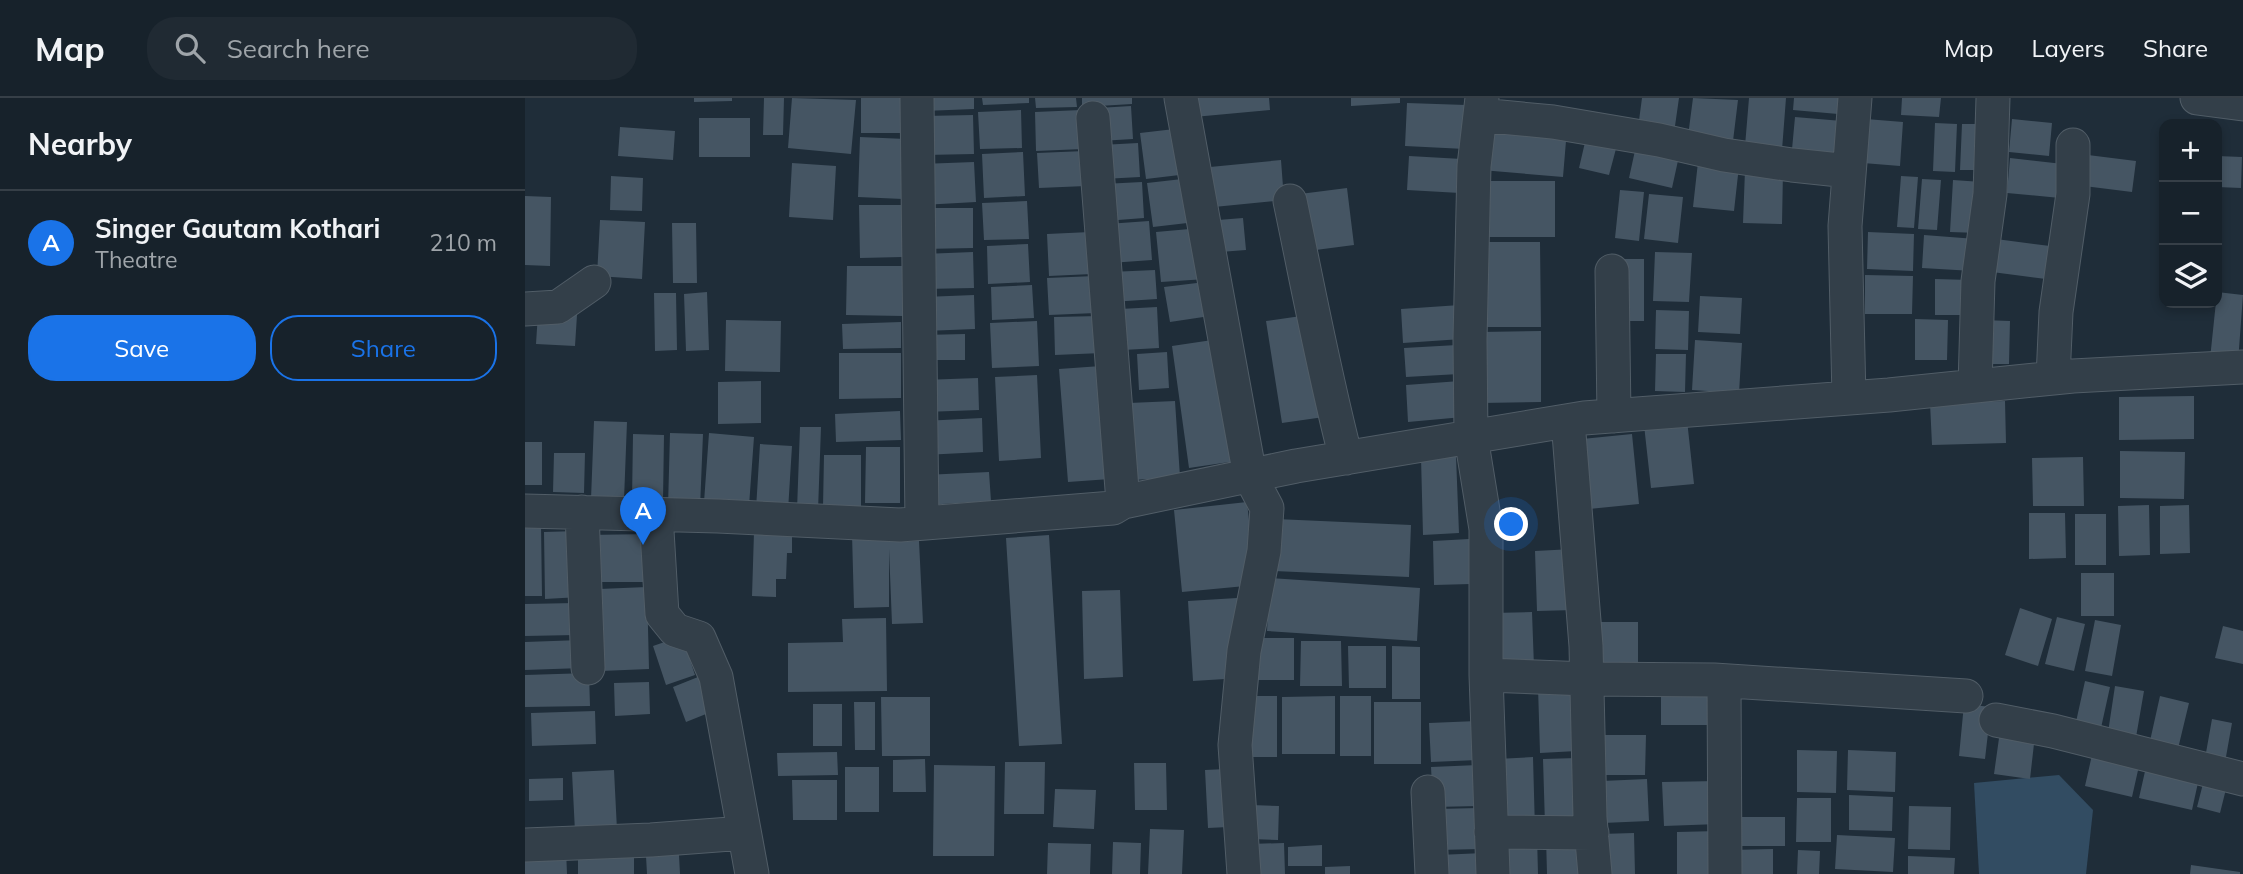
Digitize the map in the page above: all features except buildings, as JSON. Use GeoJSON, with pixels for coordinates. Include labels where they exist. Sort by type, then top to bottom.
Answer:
{"type":"FeatureCollection","features":[{"type":"Feature","properties":{"kind":"street"},"geometry":{"type":"LineString","coordinates":[[917,98],[922,523]]}},
{"type":"Feature","properties":{"kind":"street"},"geometry":{"type":"LineString","coordinates":[[1181,98],[1250,476],[1267,508],[1264,551],[1244,651],[1235,745],[1244,874]]}},
{"type":"Feature","properties":{"kind":"street"},"geometry":{"type":"LineString","coordinates":[[1849,398],[1846,226],[1854,98]]}},
{"type":"Feature","properties":{"kind":"street"},"geometry":{"type":"LineString","coordinates":[[1975,386],[1978,281],[1990,194],[1993,98]]}},
{"type":"Feature","properties":{"kind":"street"},"geometry":{"type":"LineString","coordinates":[[2197,98],[2243,104]]}},
{"type":"Feature","properties":{"kind":"street"},"geometry":{"type":"LineString","coordinates":[[1493,874],[1486,675],[1486,529],[1471,437],[1474,166],[1481,107],[1659,140],[1724,155],[1849,171]]}},
{"type":"Feature","properties":{"kind":"street"},"geometry":{"type":"LineString","coordinates":[[1093,118],[1123,502]]}},
{"type":"Feature","properties":{"kind":"street"},"geometry":{"type":"LineString","coordinates":[[2053,377],[2056,312],[2073,194],[2073,145]]}},
{"type":"Feature","properties":{"kind":"street"},"geometry":{"type":"LineString","coordinates":[[1290,201],[1314,308],[1329,395],[1346,458]]}},
{"type":"Feature","properties":{"kind":"street"},"geometry":{"type":"LineString","coordinates":[[1612,271],[1614,416]]}},
{"type":"Feature","properties":{"kind":"street"},"geometry":{"type":"LineString","coordinates":[[525,309],[558,307],[593,282]]}},
{"type":"Feature","properties":{"kind":"street"},"geometry":{"type":"LineString","coordinates":[[525,511],[900,525],[1113,508],[1123,502],[1250,476],[1567,421],[1849,398],[2053,377],[2243,367]]}},
{"type":"Feature","properties":{"kind":"street"},"geometry":{"type":"LineString","coordinates":[[1567,421],[1586,646],[1590,818],[1595,874]]}},
{"type":"Feature","properties":{"kind":"street"},"geometry":{"type":"LineString","coordinates":[[582,512],[588,668]]}},
{"type":"Feature","properties":{"kind":"street"},"geometry":{"type":"LineString","coordinates":[[656,514],[662,614],[675,630],[699,638],[716,677],[752,874]]}},
{"type":"Feature","properties":{"kind":"street"},"geometry":{"type":"LineString","coordinates":[[1486,675],[1724,681],[1966,696]]}},
{"type":"Feature","properties":{"kind":"street"},"geometry":{"type":"LineString","coordinates":[[1724,681],[1725,874]]}},
{"type":"Feature","properties":{"kind":"street"},"geometry":{"type":"LineString","coordinates":[[1996,720],[2053,731],[2243,779]]}},
{"type":"Feature","properties":{"kind":"street"},"geometry":{"type":"LineString","coordinates":[[1428,792],[1432,874]]}},
{"type":"Feature","properties":{"kind":"street"},"geometry":{"type":"LineString","coordinates":[[1491,832],[1592,833]]}},
{"type":"Feature","properties":{"kind":"street"},"geometry":{"type":"LineString","coordinates":[[525,845],[744,833]]}},
{"type":"Feature","properties":{"kind":"water"},"geometry":{"type":"Polygon","coordinates":[[[2059,775],[2093,810],[2086,874],[1979,874],[1974,783],[2059,775]]]}},
{"type":"Feature","properties":{"kind":"place","name":"Singer Gautam Kothari"},"geometry":{"type":"Point","coordinates":[643,545]}}]}
